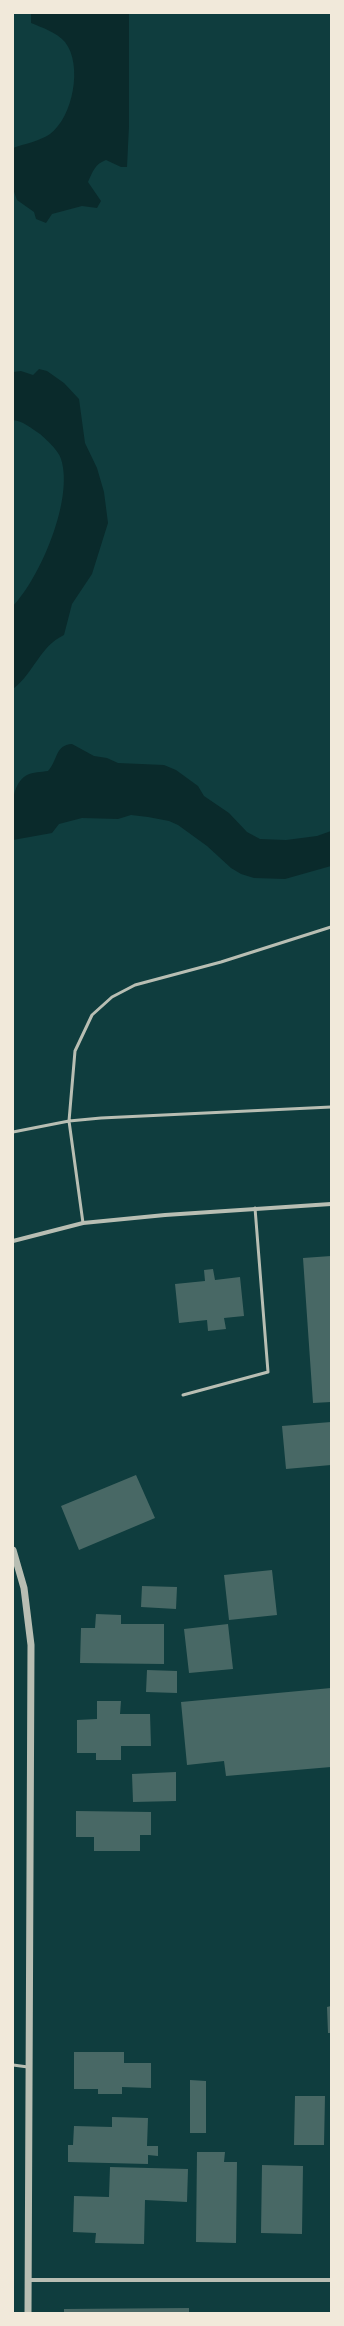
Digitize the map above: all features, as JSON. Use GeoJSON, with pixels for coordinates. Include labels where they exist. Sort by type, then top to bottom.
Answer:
{"type":"FeatureCollection","features":[{"type":"Feature","properties":{"kind":"street"},"geometry":{"type":"LineString","coordinates":[[13,1241],[83,1224],[255,1208],[331,1204]]}},
{"type":"Feature","properties":{"kind":"street"},"geometry":{"type":"LineString","coordinates":[[13,1550],[24,1588],[31,1645],[28,2313]]}},
{"type":"Feature","properties":{"kind":"street"},"geometry":{"type":"LineString","coordinates":[[29,2280],[331,2280]]}},
{"type":"Feature","properties":{"kind":"lane"},"geometry":{"type":"LineString","coordinates":[[83,1224],[69,1121],[75,1051],[92,1015],[104,1003],[135,985],[221,962],[331,927]]}},
{"type":"Feature","properties":{"kind":"lane"},"geometry":{"type":"LineString","coordinates":[[13,1132],[69,1121],[120,1116],[331,1107]]}},
{"type":"Feature","properties":{"kind":"lane"},"geometry":{"type":"LineString","coordinates":[[183,1395],[268,1372],[255,1208]]}},
{"type":"Feature","properties":{"kind":"lane"},"geometry":{"type":"LineString","coordinates":[[13,2065],[30,2067]]}},
{"type":"Feature","properties":{"kind":"water"},"geometry":{"type":"Polygon","coordinates":[[[31,13],[129,13],[129,126],[127,167],[121,167],[106,160],[99,164],[91,174],[88,182],[101,201],[97,208],[82,206],[52,214],[46,223],[36,219],[34,212],[17,200],[13,189],[13,148],[46,136],[58,126],[65,116],[70,103],[74,77],[70,52],[65,42],[53,33],[31,23],[31,13]]]}},
{"type":"Feature","properties":{"kind":"water"},"geometry":{"type":"Polygon","coordinates":[[[39,369],[47,371],[64,383],[79,399],[85,443],[97,468],[104,492],[108,523],[92,574],[72,604],[64,635],[49,646],[27,675],[13,689],[13,606],[34,577],[43,558],[59,516],[63,495],[64,476],[61,459],[58,452],[40,434],[24,423],[13,420],[13,372],[21,371],[33,375],[39,369]]]}},
{"type":"Feature","properties":{"kind":"water"},"geometry":{"type":"Polygon","coordinates":[[[72,744],[94,756],[107,758],[118,763],[164,765],[176,770],[198,786],[204,796],[229,813],[247,832],[260,839],[286,840],[317,836],[331,831],[331,866],[285,879],[254,878],[241,874],[231,868],[207,846],[178,825],[169,821],[131,815],[118,819],[82,818],[59,824],[52,833],[13,840],[12,805],[16,787],[21,780],[29,774],[48,771],[62,747],[72,744]]]}},
{"type":"Feature","properties":{"kind":"building"},"geometry":{"type":"Polygon","coordinates":[[[331,1256],[331,1402],[313,1403],[303,1258],[331,1256]]]}},
{"type":"Feature","properties":{"kind":"building"},"geometry":{"type":"Polygon","coordinates":[[[213,1269],[215,1280],[240,1277],[244,1316],[224,1318],[226,1329],[208,1331],[207,1320],[179,1323],[175,1284],[205,1281],[204,1270],[213,1269]]]}},
{"type":"Feature","properties":{"kind":"building"},"geometry":{"type":"Polygon","coordinates":[[[331,1422],[331,1465],[286,1469],[282,1426],[331,1422]]]}},
{"type":"Feature","properties":{"kind":"building"},"geometry":{"type":"Polygon","coordinates":[[[136,1475],[155,1518],[79,1550],[61,1506],[136,1475]]]}},
{"type":"Feature","properties":{"kind":"building"},"geometry":{"type":"Polygon","coordinates":[[[272,1570],[277,1615],[229,1620],[224,1575],[272,1570]]]}},
{"type":"Feature","properties":{"kind":"building"},"geometry":{"type":"Polygon","coordinates":[[[142,1586],[177,1587],[176,1609],[141,1607],[142,1586]]]}},
{"type":"Feature","properties":{"kind":"building"},"geometry":{"type":"Polygon","coordinates":[[[96,1614],[121,1615],[121,1624],[164,1624],[164,1664],[80,1663],[81,1628],[95,1628],[96,1614]]]}},
{"type":"Feature","properties":{"kind":"building"},"geometry":{"type":"Polygon","coordinates":[[[228,1624],[233,1669],[189,1673],[184,1629],[228,1624]]]}},
{"type":"Feature","properties":{"kind":"building"},"geometry":{"type":"Polygon","coordinates":[[[147,1670],[177,1671],[177,1693],[146,1692],[147,1670]]]}},
{"type":"Feature","properties":{"kind":"building"},"geometry":{"type":"Polygon","coordinates":[[[331,1688],[331,1767],[226,1776],[224,1761],[187,1765],[181,1702],[331,1688]]]}},
{"type":"Feature","properties":{"kind":"building"},"geometry":{"type":"Polygon","coordinates":[[[97,1701],[121,1701],[120,1714],[150,1714],[151,1746],[121,1746],[121,1760],[96,1760],[96,1753],[77,1753],[77,1720],[97,1719],[97,1701]]]}},
{"type":"Feature","properties":{"kind":"building"},"geometry":{"type":"Polygon","coordinates":[[[176,1772],[176,1801],[133,1802],[132,1774],[176,1772]]]}},
{"type":"Feature","properties":{"kind":"building"},"geometry":{"type":"Polygon","coordinates":[[[76,1811],[151,1812],[151,1835],[140,1835],[140,1851],[94,1851],[94,1837],[76,1837],[76,1811]]]}},
{"type":"Feature","properties":{"kind":"building"},"geometry":{"type":"Polygon","coordinates":[[[331,2006],[331,2033],[328,2033],[327,2007],[331,2006]]]}},
{"type":"Feature","properties":{"kind":"building"},"geometry":{"type":"Polygon","coordinates":[[[74,2052],[124,2052],[124,2063],[151,2063],[151,2088],[122,2087],[122,2094],[98,2094],[98,2089],[74,2089],[74,2052]]]}},
{"type":"Feature","properties":{"kind":"building"},"geometry":{"type":"Polygon","coordinates":[[[190,2080],[206,2081],[206,2133],[190,2133],[190,2080]]]}},
{"type":"Feature","properties":{"kind":"building"},"geometry":{"type":"Polygon","coordinates":[[[295,2096],[325,2096],[324,2145],[294,2145],[295,2096]]]}},
{"type":"Feature","properties":{"kind":"building"},"geometry":{"type":"Polygon","coordinates":[[[112,2117],[148,2118],[147,2146],[158,2146],[158,2156],[148,2155],[148,2164],[68,2162],[68,2145],[73,2145],[74,2126],[112,2127],[112,2117]]]}},
{"type":"Feature","properties":{"kind":"building"},"geometry":{"type":"Polygon","coordinates":[[[197,2152],[225,2152],[224,2162],[237,2162],[236,2243],[196,2242],[197,2152]]]}},
{"type":"Feature","properties":{"kind":"building"},"geometry":{"type":"Polygon","coordinates":[[[262,2165],[303,2166],[302,2234],[261,2233],[262,2165]]]}},
{"type":"Feature","properties":{"kind":"building"},"geometry":{"type":"Polygon","coordinates":[[[110,2167],[188,2169],[187,2202],[145,2200],[144,2244],[95,2243],[96,2233],[73,2232],[74,2196],[109,2197],[110,2167]]]}},
{"type":"Feature","properties":{"kind":"building"},"geometry":{"type":"Polygon","coordinates":[[[189,2308],[189,2313],[64,2313],[64,2309],[189,2308]]]}}]}
